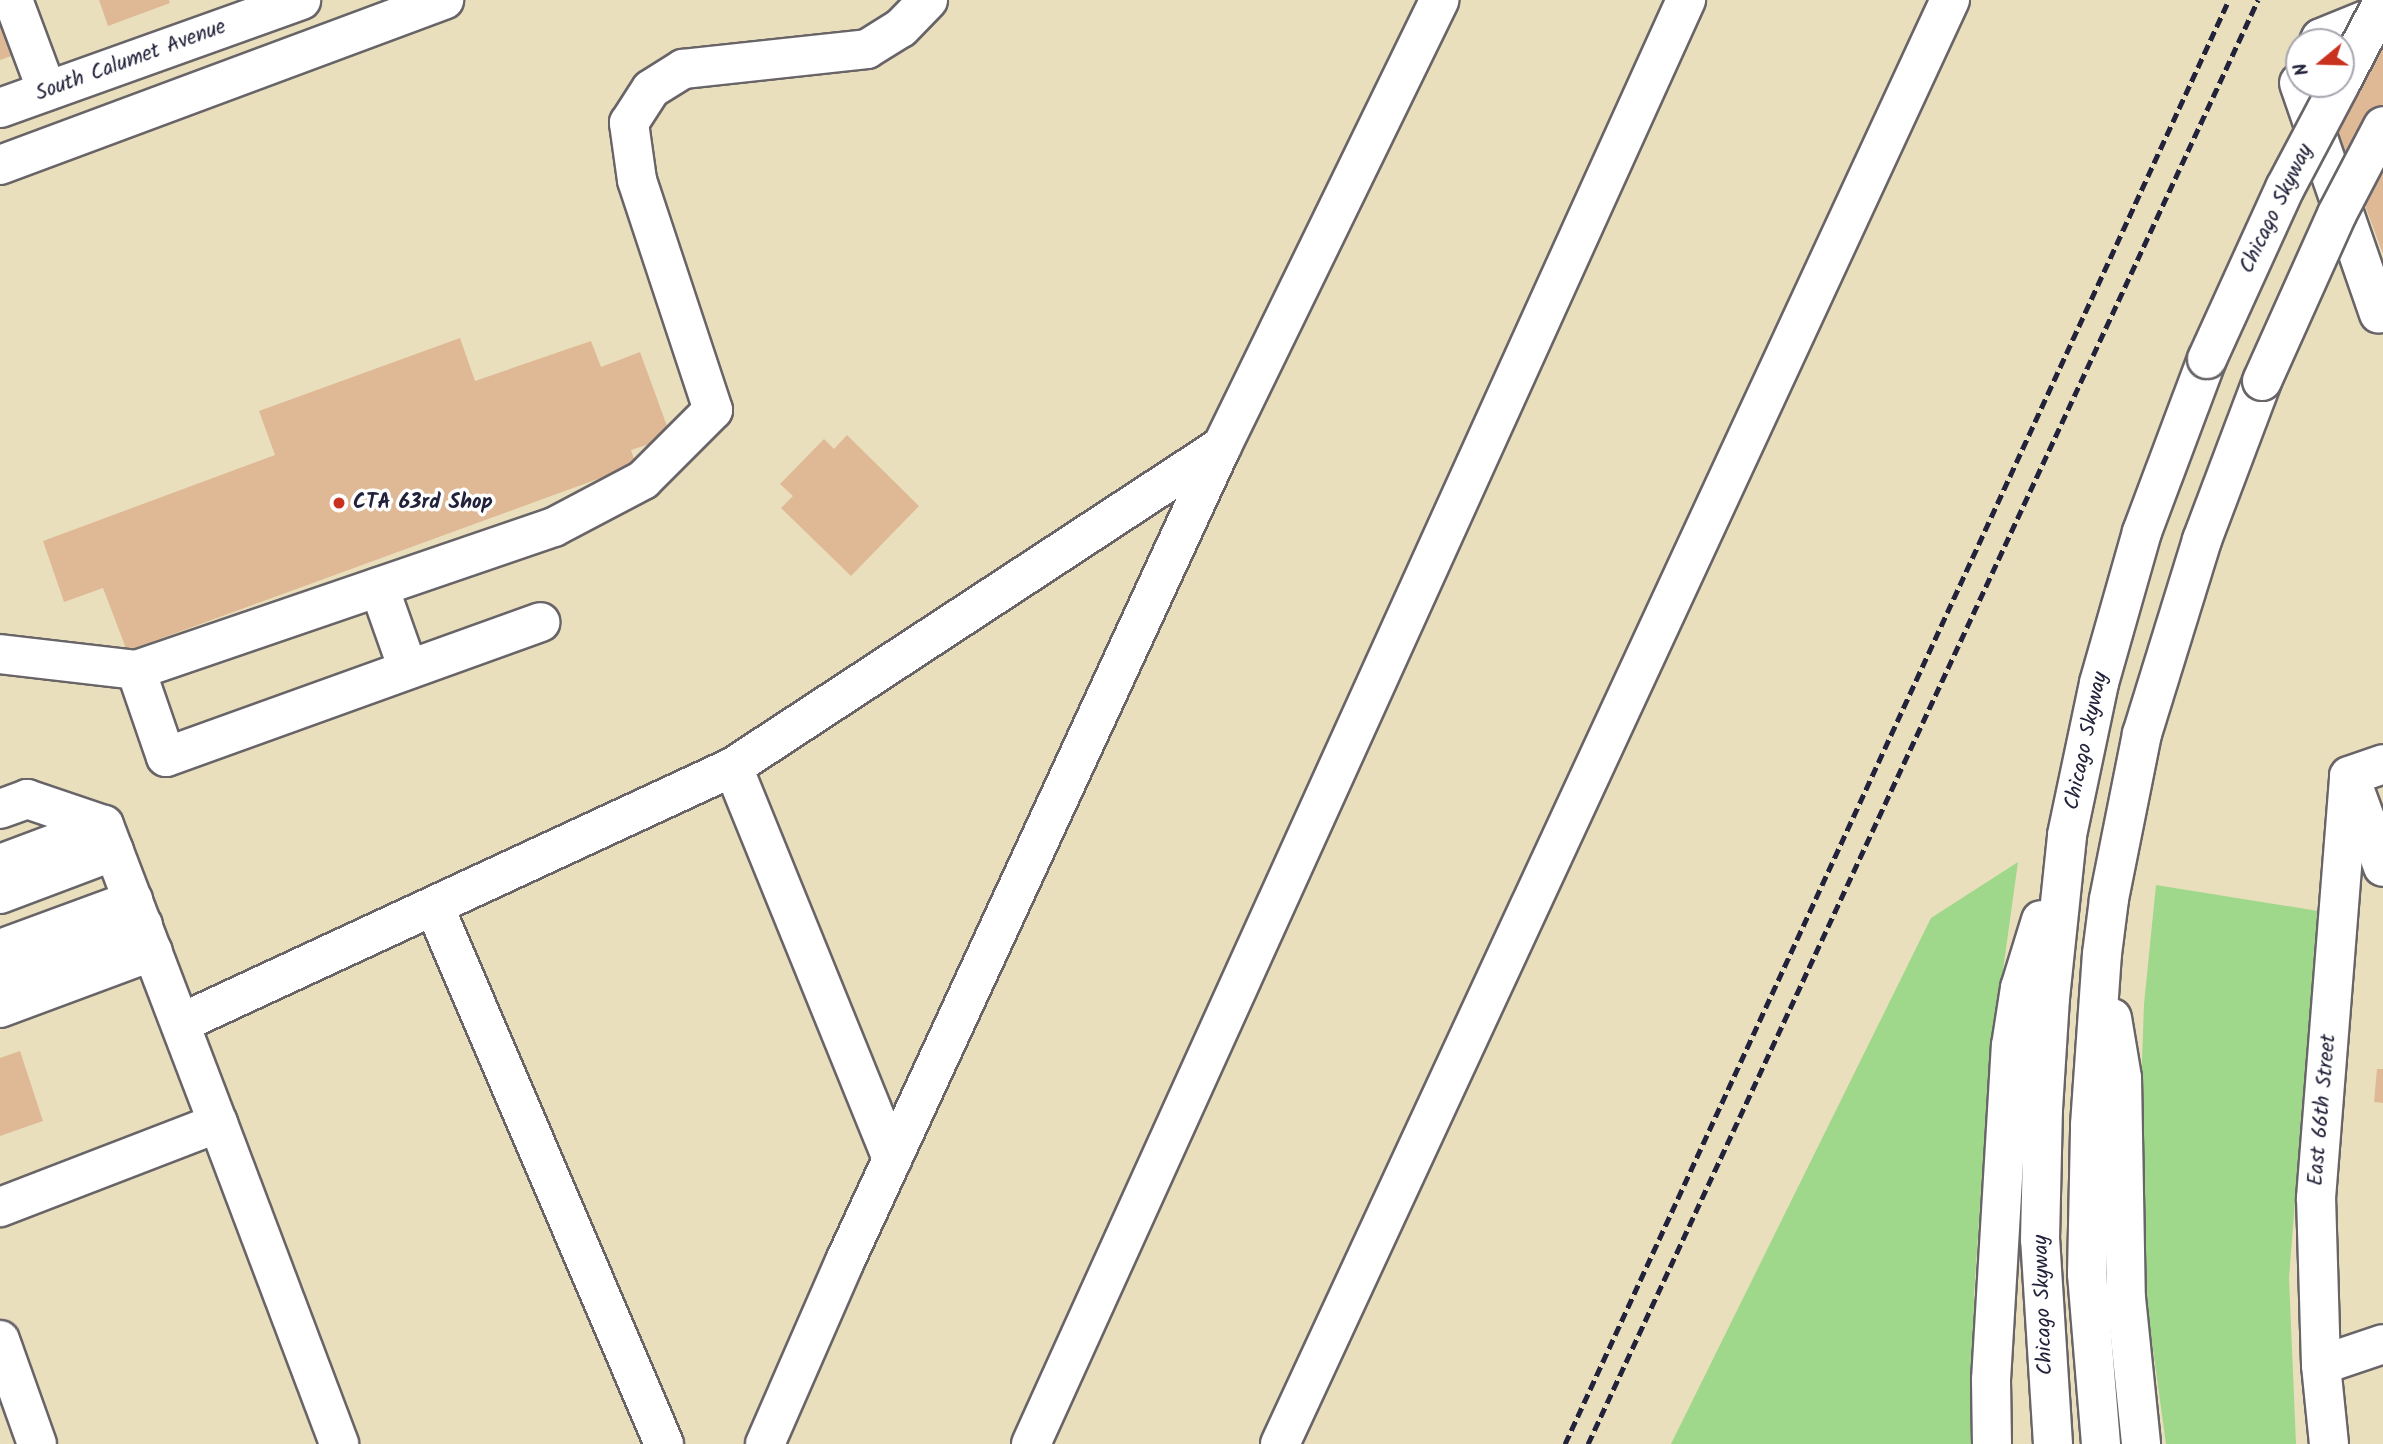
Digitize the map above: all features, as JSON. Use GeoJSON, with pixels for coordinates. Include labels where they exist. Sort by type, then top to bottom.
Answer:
{"type":"FeatureCollection","features":[{"type":"Feature","properties":{"kind":"main road"},"geometry":{"type":"LineString","coordinates":[[13,0],[47,91]]}},
{"type":"Feature","properties":{"kind":"main road","name":"South Calumet Avenue"},"geometry":{"type":"LineString","coordinates":[[0,108],[301,0]]}},
{"type":"Feature","properties":{"kind":"main road"},"geometry":{"type":"LineString","coordinates":[[0,165],[444,0]]}},
{"type":"Feature","properties":{"kind":"main road"},"geometry":{"type":"LineString","coordinates":[[0,654],[136,670],[554,527],[643,480],[713,410],[637,180],[629,123],[651,89],[683,69],[867,49],[901,28],[928,0]]}},
{"type":"Feature","properties":{"kind":"main road"},"geometry":{"type":"LineString","coordinates":[[765,1444],[892,1159],[1222,446],[1440,0]]}},
{"type":"Feature","properties":{"kind":"main road"},"geometry":{"type":"LineString","coordinates":[[1031,1444],[1686,0]]}},
{"type":"Feature","properties":{"kind":"main road"},"geometry":{"type":"LineString","coordinates":[[1280,1444],[1950,0]]}},
{"type":"Feature","properties":{"kind":"main road","name":"Chicago Skyway"},"geometry":{"type":"LineString","coordinates":[[2355,55],[2383,2]]}},
{"type":"Feature","properties":{"kind":"main road"},"geometry":{"type":"LineString","coordinates":[[2346,28],[2383,13]]}},
{"type":"Feature","properties":{"kind":"main road"},"geometry":{"type":"LineString","coordinates":[[2304,98],[2379,314]]}},
{"type":"Feature","properties":{"kind":"main road","name":"Chicago Skyway"},"geometry":{"type":"LineString","coordinates":[[2053,1444],[2040,1240],[2042,1122],[2050,998],[2067,835],[2099,683],[2142,532],[2207,359],[2285,188],[2332,98]]}},
{"type":"Feature","properties":{"kind":"main road"},"geometry":{"type":"LineString","coordinates":[[2101,1444],[2087,1273],[2090,1125],[2102,954],[2142,734],[2202,540],[2262,381],[2337,214],[2383,125]]}},
{"type":"Feature","properties":{"kind":"main road"},"geometry":{"type":"LineString","coordinates":[[181,1023],[733,767],[1222,446]]}},
{"type":"Feature","properties":{"kind":"main road"},"geometry":{"type":"LineString","coordinates":[[379,587],[408,669]]}},
{"type":"Feature","properties":{"kind":"main road"},"geometry":{"type":"LineString","coordinates":[[136,670],[166,757],[540,622]]}},
{"type":"Feature","properties":{"kind":"main road"},"geometry":{"type":"LineString","coordinates":[[733,767],[892,1159]]}},
{"type":"Feature","properties":{"kind":"main road"},"geometry":{"type":"LineString","coordinates":[[2366,770],[2383,867]]}},
{"type":"Feature","properties":{"kind":"main road","name":"East 66th Street"},"geometry":{"type":"LineString","coordinates":[[2329,1444],[2321,1366],[2316,1198],[2366,770]]}},
{"type":"Feature","properties":{"kind":"main road"},"geometry":{"type":"LineString","coordinates":[[0,808],[27,799],[66,813],[129,888],[340,1444]]}},
{"type":"Feature","properties":{"kind":"main road"},"geometry":{"type":"LineString","coordinates":[[0,837],[66,813]]}},
{"type":"Feature","properties":{"kind":"main road"},"geometry":{"type":"LineString","coordinates":[[1992,1444],[1991,1380],[2011,1046],[2020,988],[2067,835]]}},
{"type":"Feature","properties":{"kind":"main road"},"geometry":{"type":"LineString","coordinates":[[0,864],[129,888]]}},
{"type":"Feature","properties":{"kind":"main road"},"geometry":{"type":"LineString","coordinates":[[0,894],[129,888]]}},
{"type":"Feature","properties":{"kind":"main road"},"geometry":{"type":"LineString","coordinates":[[0,923],[129,888]]}},
{"type":"Feature","properties":{"kind":"main road"},"geometry":{"type":"LineString","coordinates":[[0,949],[129,888]]}},
{"type":"Feature","properties":{"kind":"main road"},"geometry":{"type":"LineString","coordinates":[[0,980],[129,888]]}},
{"type":"Feature","properties":{"kind":"main road"},"geometry":{"type":"LineString","coordinates":[[0,1008],[129,888]]}},
{"type":"Feature","properties":{"kind":"main road"},"geometry":{"type":"LineString","coordinates":[[434,906],[664,1444]]}},
{"type":"Feature","properties":{"kind":"main road"},"geometry":{"type":"LineString","coordinates":[[2102,954],[2122,1078],[2126,1298],[2141,1444]]}},
{"type":"Feature","properties":{"kind":"main road"},"geometry":{"type":"LineString","coordinates":[[0,1207],[218,1123]]}},
{"type":"Feature","properties":{"kind":"main road"},"geometry":{"type":"LineString","coordinates":[[0,1340],[37,1444]]}},
{"type":"Feature","properties":{"kind":"main road"},"geometry":{"type":"LineString","coordinates":[[2321,1366],[2383,1344]]}},
{"type":"Feature","properties":{"kind":"green space"},"geometry":{"type":"Polygon","coordinates":[[[2018,862],[1989,1071],[1974,1295],[1972,1444],[1671,1444],[1931,918],[2018,862]]]}},
{"type":"Feature","properties":{"kind":"green space"},"geometry":{"type":"Polygon","coordinates":[[[2156,885],[2318,911],[2289,1278],[2296,1444],[2166,1444],[2144,1284],[2139,1147],[2144,1004],[2156,885]]]}},
{"type":"Feature","properties":{"kind":"building"},"geometry":{"type":"Polygon","coordinates":[[[99,0],[169,0],[170,3],[108,26],[99,0]]]}},
{"type":"Feature","properties":{"kind":"building"},"geometry":{"type":"Polygon","coordinates":[[[0,17],[14,55],[0,60],[0,17]]]}},
{"type":"Feature","properties":{"kind":"building"},"geometry":{"type":"Polygon","coordinates":[[[2383,46],[2383,254],[2325,98],[2355,98],[2355,57],[2383,46]]]}},
{"type":"Feature","properties":{"kind":"building","name":"CTA 63rd Shop"},"geometry":{"type":"Polygon","coordinates":[[[460,338],[475,381],[591,341],[601,367],[640,352],[671,437],[631,450],[636,465],[127,651],[103,588],[64,602],[43,541],[275,455],[259,411],[460,338]]]}},
{"type":"Feature","properties":{"kind":"building"},"geometry":{"type":"Polygon","coordinates":[[[847,435],[919,506],[851,576],[781,508],[793,496],[780,484],[824,439],[834,449],[847,435]]]}},
{"type":"Feature","properties":{"kind":"building"},"geometry":{"type":"Polygon","coordinates":[[[20,1051],[43,1121],[0,1136],[0,1058],[20,1051]]]}},
{"type":"Feature","properties":{"kind":"building"},"geometry":{"type":"Polygon","coordinates":[[[2377,1069],[2383,1069],[2383,1103],[2374,1102],[2377,1069]]]}},
{"type":"Feature","properties":{"kind":"railway"},"geometry":{"type":"LineString","coordinates":[[1565,1444],[2229,0]]}},
{"type":"Feature","properties":{"kind":"railway"},"geometry":{"type":"LineString","coordinates":[[1588,1444],[2258,0]]}},
{"type":"Feature","properties":{"kind":"place","name":"CTA 63rd Shop"},"geometry":{"type":"Point","coordinates":[339,503]}}]}
